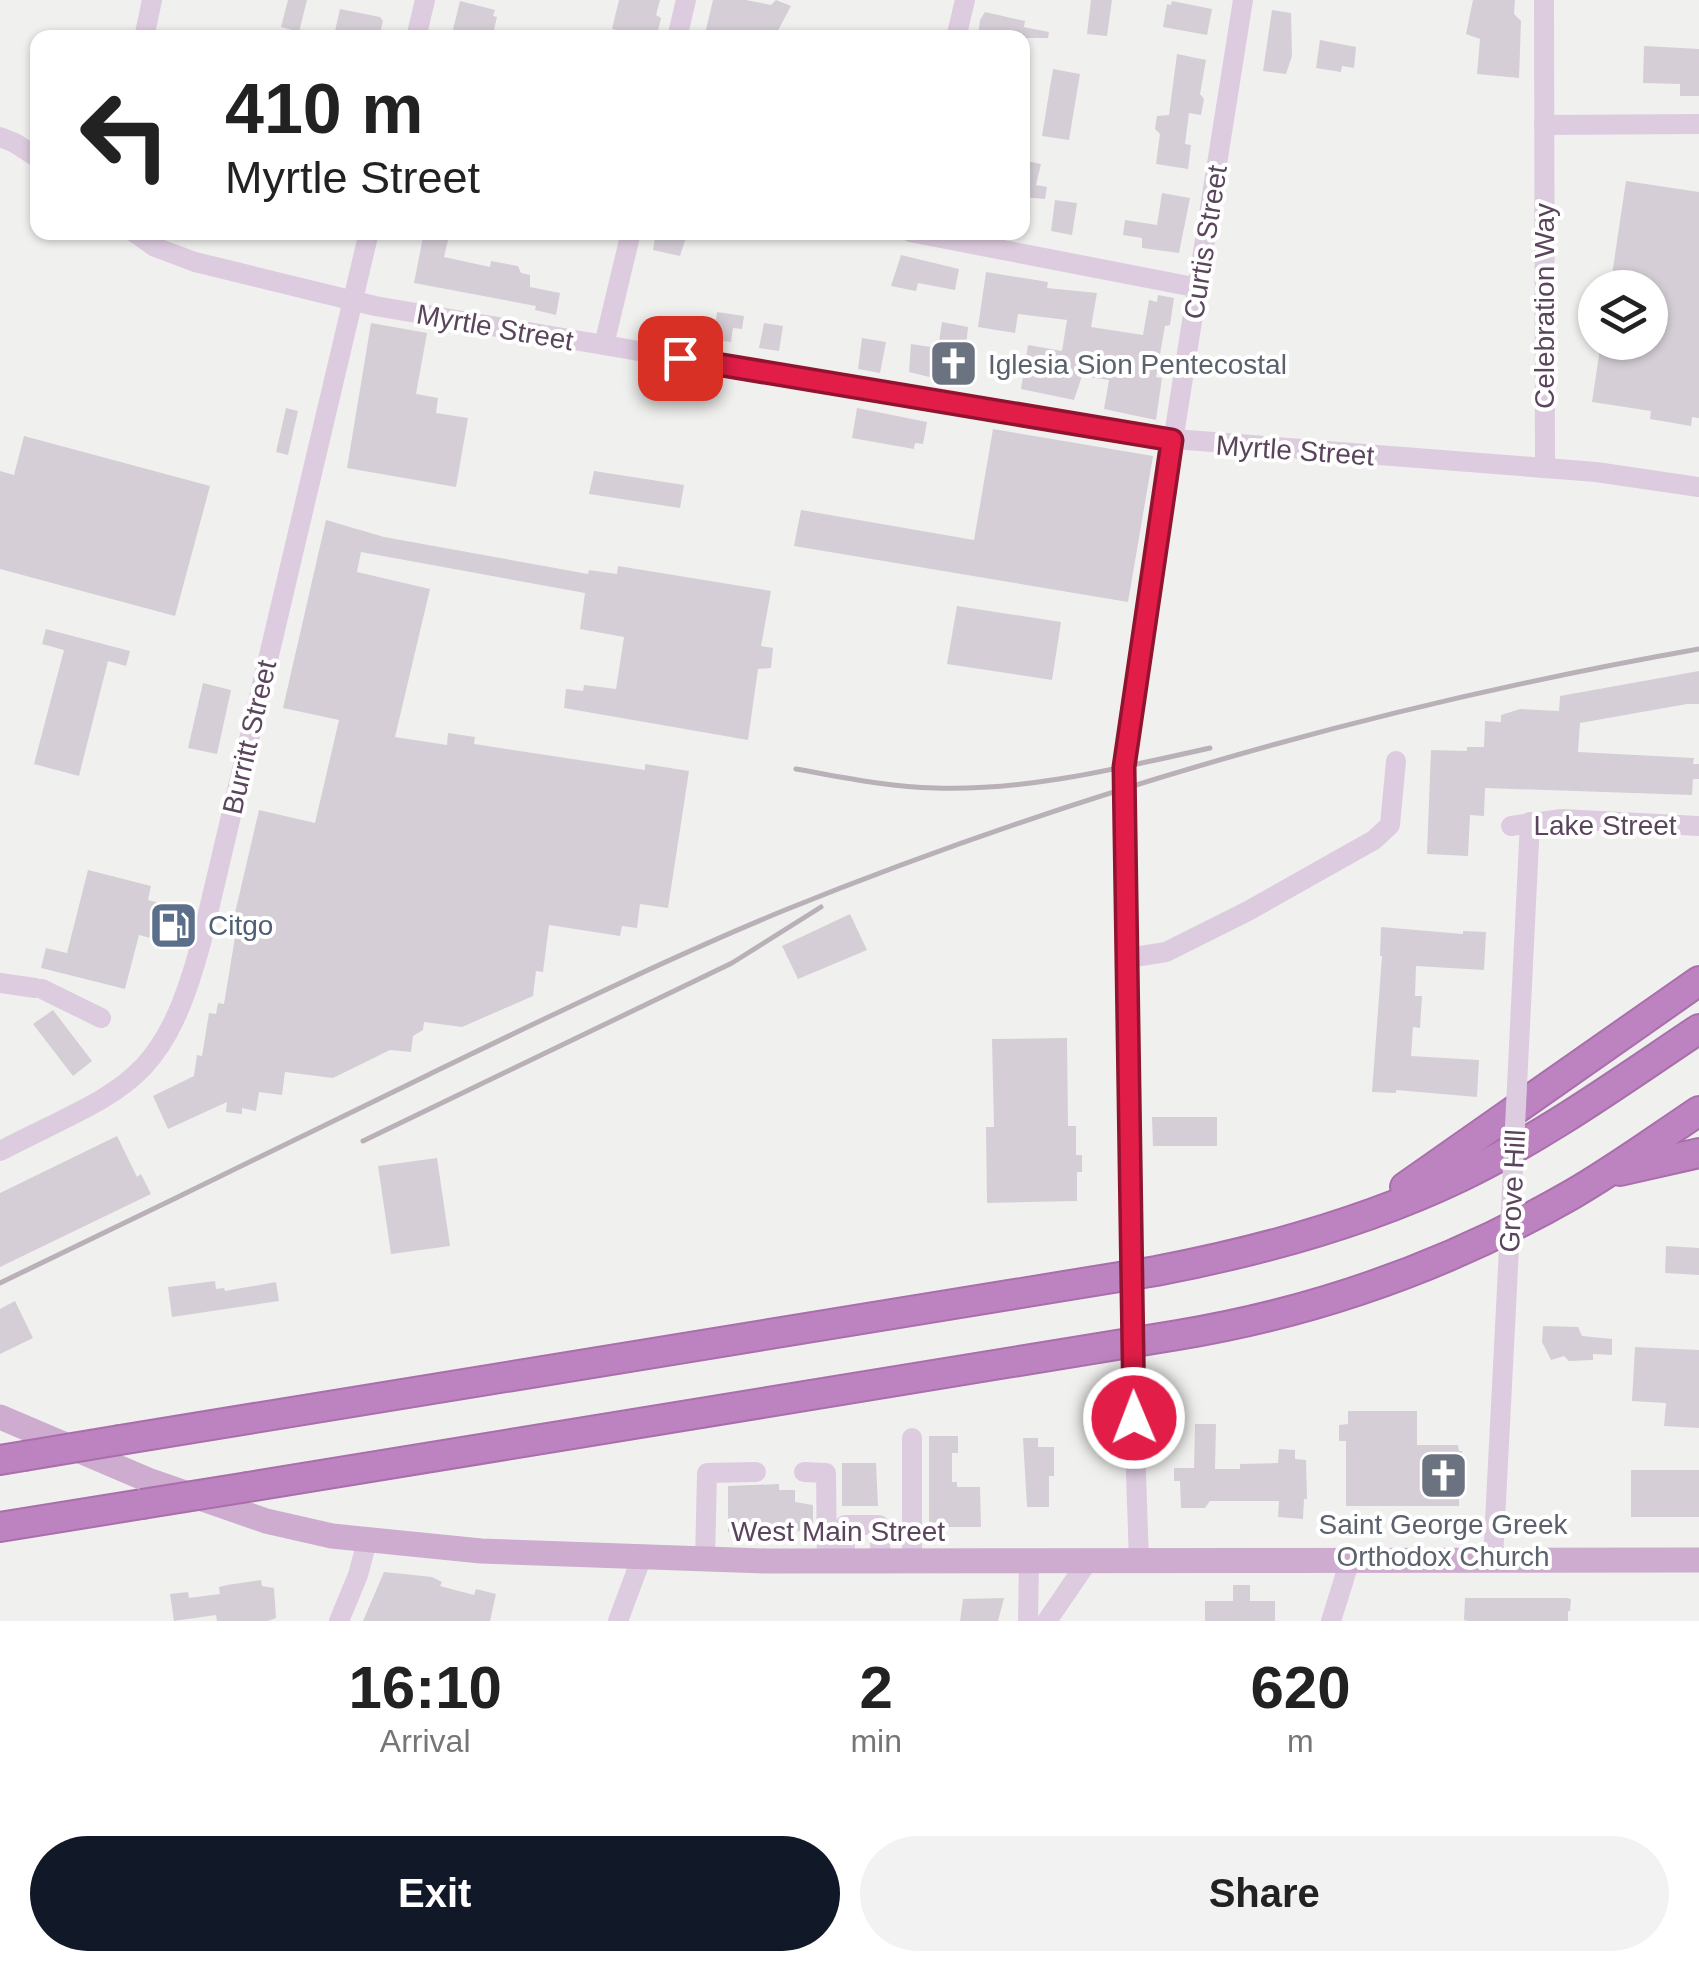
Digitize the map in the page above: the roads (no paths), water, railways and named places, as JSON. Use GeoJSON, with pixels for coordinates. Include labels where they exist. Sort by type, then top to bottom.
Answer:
{"type":"FeatureCollection","features":[{"type":"Feature","properties":{"kind":"highway"},"geometry":{"type":"LineString","coordinates":[[1349,1222],[1699,982]]}},
{"type":"Feature","properties":{"kind":"highway"},"geometry":{"type":"LineString","coordinates":[[12,1458],[1156,1271],[1260,1249],[1349,1222],[1438,1187],[1512,1150],[1699,1029]]}},
{"type":"Feature","properties":{"kind":"highway"},"geometry":{"type":"LineString","coordinates":[[0,1528],[1257,1320],[1346,1295],[1449,1256],[1530,1218],[1699,1110]]}},
{"type":"Feature","properties":{"kind":"highway"},"geometry":{"type":"LineString","coordinates":[[1604,1174],[1699,1153]]}},
{"type":"Feature","properties":{"kind":"main road","name":"West Main Street"},"geometry":{"type":"LineString","coordinates":[[0,1417],[220,1508],[296,1529],[507,1553],[836,1561],[1699,1560]]}},
{"type":"Feature","properties":{"kind":"street"},"geometry":{"type":"LineString","coordinates":[[146,30],[152,0]]}},
{"type":"Feature","properties":{"kind":"street"},"geometry":{"type":"LineString","coordinates":[[418,30],[426,0]]}},
{"type":"Feature","properties":{"kind":"street"},"geometry":{"type":"LineString","coordinates":[[679,30],[686,0]]}},
{"type":"Feature","properties":{"kind":"street"},"geometry":{"type":"LineString","coordinates":[[958,30],[965,0]]}},
{"type":"Feature","properties":{"kind":"street","name":"Curtis Street"},"geometry":{"type":"LineString","coordinates":[[1138,1560],[1124,788],[1128,731],[1243,0]]}},
{"type":"Feature","properties":{"kind":"street","name":"Celebration Way"},"geometry":{"type":"LineString","coordinates":[[1544,0],[1545,468]]}},
{"type":"Feature","properties":{"kind":"street"},"geometry":{"type":"LineString","coordinates":[[1544,134],[1699,124]]}},
{"type":"Feature","properties":{"kind":"street"},"geometry":{"type":"LineString","coordinates":[[0,137],[30,153]]}},
{"type":"Feature","properties":{"kind":"street","name":"Myrtle Street"},"geometry":{"type":"LineString","coordinates":[[145,240],[195,262],[352,301],[1172,440],[1596,472],[1699,488]]}},
{"type":"Feature","properties":{"kind":"street","name":"Burritt Street"},"geometry":{"type":"LineString","coordinates":[[0,1151],[124,1087],[160,1050],[179,1012],[200,943],[367,240]]}},
{"type":"Feature","properties":{"kind":"street"},"geometry":{"type":"LineString","coordinates":[[604,346],[629,240]]}},
{"type":"Feature","properties":{"kind":"street"},"geometry":{"type":"LineString","coordinates":[[941,240],[1199,288]]}},
{"type":"Feature","properties":{"kind":"street"},"geometry":{"type":"LineString","coordinates":[[1128,958],[1166,952],[1374,840],[1390,825],[1396,762]]}},
{"type":"Feature","properties":{"kind":"street","name":"Lake Street"},"geometry":{"type":"LineString","coordinates":[[1521,824],[1562,819],[1699,826]]}},
{"type":"Feature","properties":{"kind":"street","name":"Grove Hill"},"geometry":{"type":"LineString","coordinates":[[1493,1560],[1517,1086],[1521,824]]}},
{"type":"Feature","properties":{"kind":"street"},"geometry":{"type":"LineString","coordinates":[[0,984],[38,989],[101,1018]]}},
{"type":"Feature","properties":{"kind":"street"},"geometry":{"type":"LineString","coordinates":[[912,1438],[912,1561]]}},
{"type":"Feature","properties":{"kind":"street"},"geometry":{"type":"LineString","coordinates":[[704,1560],[707,1473],[756,1472]]}},
{"type":"Feature","properties":{"kind":"street"},"geometry":{"type":"LineString","coordinates":[[804,1472],[826,1474],[836,1561]]}},
{"type":"Feature","properties":{"kind":"street"},"geometry":{"type":"LineString","coordinates":[[836,1561],[845,1526],[879,1526],[880,1561]]}},
{"type":"Feature","properties":{"kind":"street"},"geometry":{"type":"LineString","coordinates":[[339,1621],[367,1540]]}},
{"type":"Feature","properties":{"kind":"street"},"geometry":{"type":"LineString","coordinates":[[618,1621],[641,1559]]}},
{"type":"Feature","properties":{"kind":"street"},"geometry":{"type":"LineString","coordinates":[[1331,1621],[1350,1560]]}},
{"type":"Feature","properties":{"kind":"street"},"geometry":{"type":"LineString","coordinates":[[1028,1621],[1030,1561]]}},
{"type":"Feature","properties":{"kind":"street"},"geometry":{"type":"LineString","coordinates":[[1047,1621],[1088,1561]]}},
{"type":"Feature","properties":{"kind":"railway"},"geometry":{"type":"LineString","coordinates":[[0,1283],[650,969],[896,867],[1121,790],[1350,724],[1582,671],[1699,649]]}},
{"type":"Feature","properties":{"kind":"railway"},"geometry":{"type":"LineString","coordinates":[[796,769],[900,786],[970,788],[1074,777],[1210,748]]}},
{"type":"Feature","properties":{"kind":"railway"},"geometry":{"type":"LineString","coordinates":[[363,1141],[732,963],[821,907]]}},
{"type":"Feature","properties":{"kind":"place","name":"Iglesia Sion Pentecostal"},"geometry":{"type":"Point","coordinates":[953,364]}},
{"type":"Feature","properties":{"kind":"place","name":"Citgo"},"geometry":{"type":"Point","coordinates":[173,925]}},
{"type":"Feature","properties":{"kind":"place","name":"Saint George Greek Orthodox Church"},"geometry":{"type":"Point","coordinates":[1443,1476]}}]}
